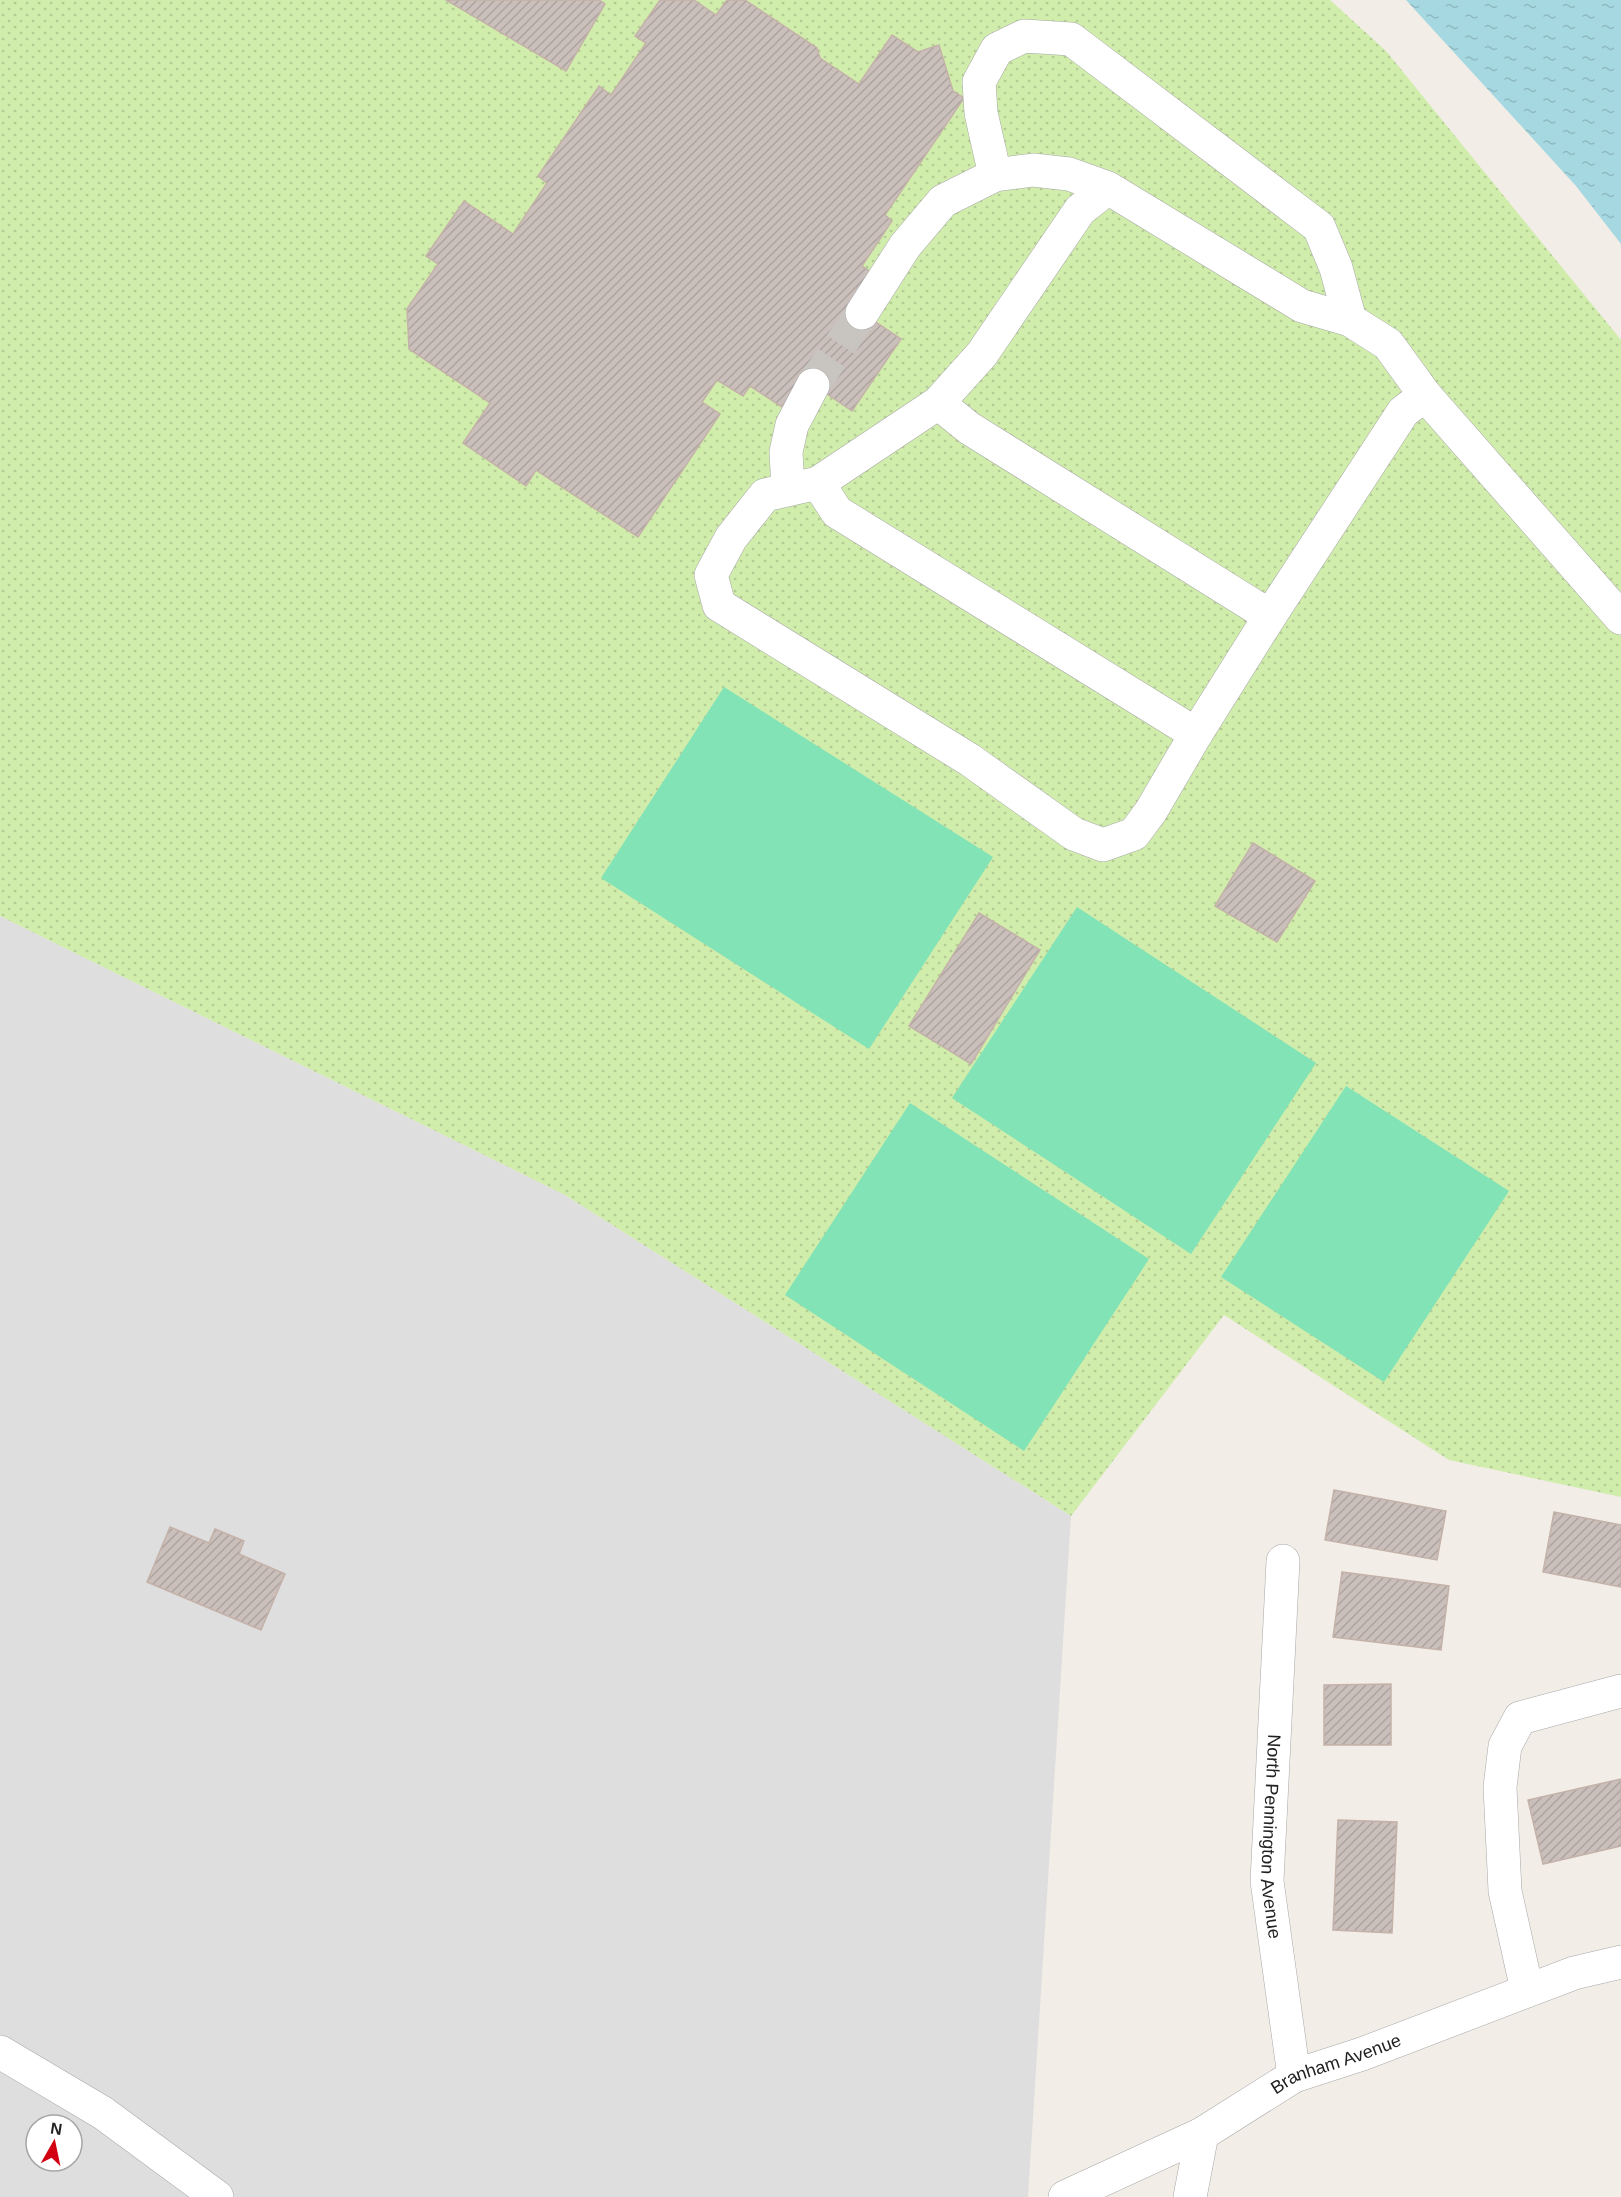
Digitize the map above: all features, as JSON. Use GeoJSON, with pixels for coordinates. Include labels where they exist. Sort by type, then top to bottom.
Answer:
{"type":"FeatureCollection","features":[{"type":"Feature","properties":{"kind":"street"},"geometry":{"type":"LineString","coordinates":[[995,175],[981,113],[979,82],[997,49],[1024,36],[1071,39],[1319,227],[1336,268],[1350,320]]}},
{"type":"Feature","properties":{"kind":"street"},"geometry":{"type":"LineString","coordinates":[[862,313],[905,246],[943,201],[995,175],[1033,170],[1069,174],[1108,188],[1302,306],[1350,320],[1388,344],[1425,395],[1621,618]]}},
{"type":"Feature","properties":{"kind":"street"},"geometry":{"type":"LineString","coordinates":[[1108,188],[1080,210],[982,354],[938,403],[803,486],[765,495],[731,538],[711,574],[719,605],[970,760],[1074,834],[1103,845],[1134,834],[1151,811],[1270,616],[1403,412],[1425,395]]}},
{"type":"Feature","properties":{"kind":"street"},"geometry":{"type":"LineString","coordinates":[[813,384],[792,425],[786,452],[803,486],[837,512],[1196,734]]}},
{"type":"Feature","properties":{"kind":"street"},"geometry":{"type":"LineString","coordinates":[[938,403],[969,428],[1270,616]]}},
{"type":"Feature","properties":{"kind":"street","name":"North Pennington Avenue"},"geometry":{"type":"LineString","coordinates":[[1283,1561],[1267,1881],[1294,2076]]}},
{"type":"Feature","properties":{"kind":"street"},"geometry":{"type":"LineString","coordinates":[[1527,1990],[1505,1891],[1500,1787],[1505,1746],[1520,1718],[1621,1691]]}},
{"type":"Feature","properties":{"kind":"street","name":"Branham Avenue"},"geometry":{"type":"LineString","coordinates":[[1065,2197],[1202,2134],[1294,2076],[1362,2054],[1574,1972],[1621,1962]]}},
{"type":"Feature","properties":{"kind":"street"},"geometry":{"type":"LineString","coordinates":[[0,2052],[103,2113],[217,2197]]}},
{"type":"Feature","properties":{"kind":"street"},"geometry":{"type":"LineString","coordinates":[[1190,2197],[1202,2134]]}},
{"type":"Feature","properties":{"kind":"shaded area"},"geometry":{"type":"Polygon","coordinates":[[[0,916],[565,1195],[1071,1516],[1028,2197],[0,2197],[0,916]]]}},
{"type":"Feature","properties":{"kind":"green space"},"geometry":{"type":"Polygon","coordinates":[[[0,0],[1330,0],[1386,51],[1621,340],[1621,1497],[1449,1460],[1224,1315],[1071,1516],[565,1195],[0,916],[0,0]]]}},
{"type":"Feature","properties":{"kind":"green space"},"geometry":{"type":"Polygon","coordinates":[[[724,687],[993,857],[869,1049],[601,878],[724,687]]]}},
{"type":"Feature","properties":{"kind":"green space"},"geometry":{"type":"Polygon","coordinates":[[[1077,907],[1316,1063],[1191,1254],[952,1098],[1077,907]]]}},
{"type":"Feature","properties":{"kind":"green space"},"geometry":{"type":"Polygon","coordinates":[[[1346,1086],[1509,1191],[1384,1382],[1221,1277],[1346,1086]]]}},
{"type":"Feature","properties":{"kind":"green space"},"geometry":{"type":"Polygon","coordinates":[[[910,1103],[1149,1259],[1024,1451],[785,1295],[910,1103]]]}},
{"type":"Feature","properties":{"kind":"water"},"geometry":{"type":"Polygon","coordinates":[[[1406,0],[1621,0],[1621,244],[1576,186],[1406,0]]]}},
{"type":"Feature","properties":{"kind":"building"},"geometry":{"type":"Polygon","coordinates":[[[446,0],[599,0],[605,4],[566,71],[446,0]]]}},
{"type":"Feature","properties":{"kind":"building"},"geometry":{"type":"Polygon","coordinates":[[[660,0],[694,0],[716,15],[727,0],[745,0],[817,48],[820,58],[859,84],[892,35],[918,52],[939,45],[953,91],[964,98],[885,215],[892,221],[862,266],[871,272],[849,304],[901,339],[852,411],[802,377],[782,407],[750,386],[743,396],[717,380],[702,402],[720,414],[638,537],[536,470],[526,486],[463,443],[490,403],[409,349],[407,309],[438,264],[426,256],[464,201],[513,234],[547,183],[538,176],[599,86],[611,95],[646,43],[635,36],[660,0]]]}},
{"type":"Feature","properties":{"kind":"building"},"geometry":{"type":"Polygon","coordinates":[[[1253,843],[1315,881],[1277,942],[1215,906],[1253,843]]]}},
{"type":"Feature","properties":{"kind":"building"},"geometry":{"type":"Polygon","coordinates":[[[979,913],[1040,950],[971,1064],[909,1026],[979,913]]]}},
{"type":"Feature","properties":{"kind":"building"},"geometry":{"type":"Polygon","coordinates":[[[1334,1490],[1446,1511],[1437,1560],[1325,1540],[1334,1490]]]}},
{"type":"Feature","properties":{"kind":"building"},"geometry":{"type":"Polygon","coordinates":[[[1554,1512],[1621,1525],[1621,1587],[1543,1572],[1554,1512]]]}},
{"type":"Feature","properties":{"kind":"building"},"geometry":{"type":"Polygon","coordinates":[[[170,1527],[209,1543],[215,1529],[244,1541],[239,1554],[285,1574],[261,1630],[147,1582],[170,1527]]]}},
{"type":"Feature","properties":{"kind":"building"},"geometry":{"type":"Polygon","coordinates":[[[1342,1572],[1449,1586],[1441,1650],[1333,1637],[1342,1572]]]}},
{"type":"Feature","properties":{"kind":"building"},"geometry":{"type":"Polygon","coordinates":[[[1391,1684],[1391,1745],[1324,1745],[1324,1685],[1391,1684]]]}},
{"type":"Feature","properties":{"kind":"building"},"geometry":{"type":"Polygon","coordinates":[[[1621,1779],[1621,1846],[1543,1864],[1528,1800],[1621,1779]]]}},
{"type":"Feature","properties":{"kind":"building"},"geometry":{"type":"Polygon","coordinates":[[[1338,1820],[1397,1822],[1392,1933],[1333,1930],[1338,1820]]]}},
{"type":"Feature","properties":{"kind":"tunnel"},"geometry":{"type":"LineString","coordinates":[[813,385],[862,313]]}}]}
